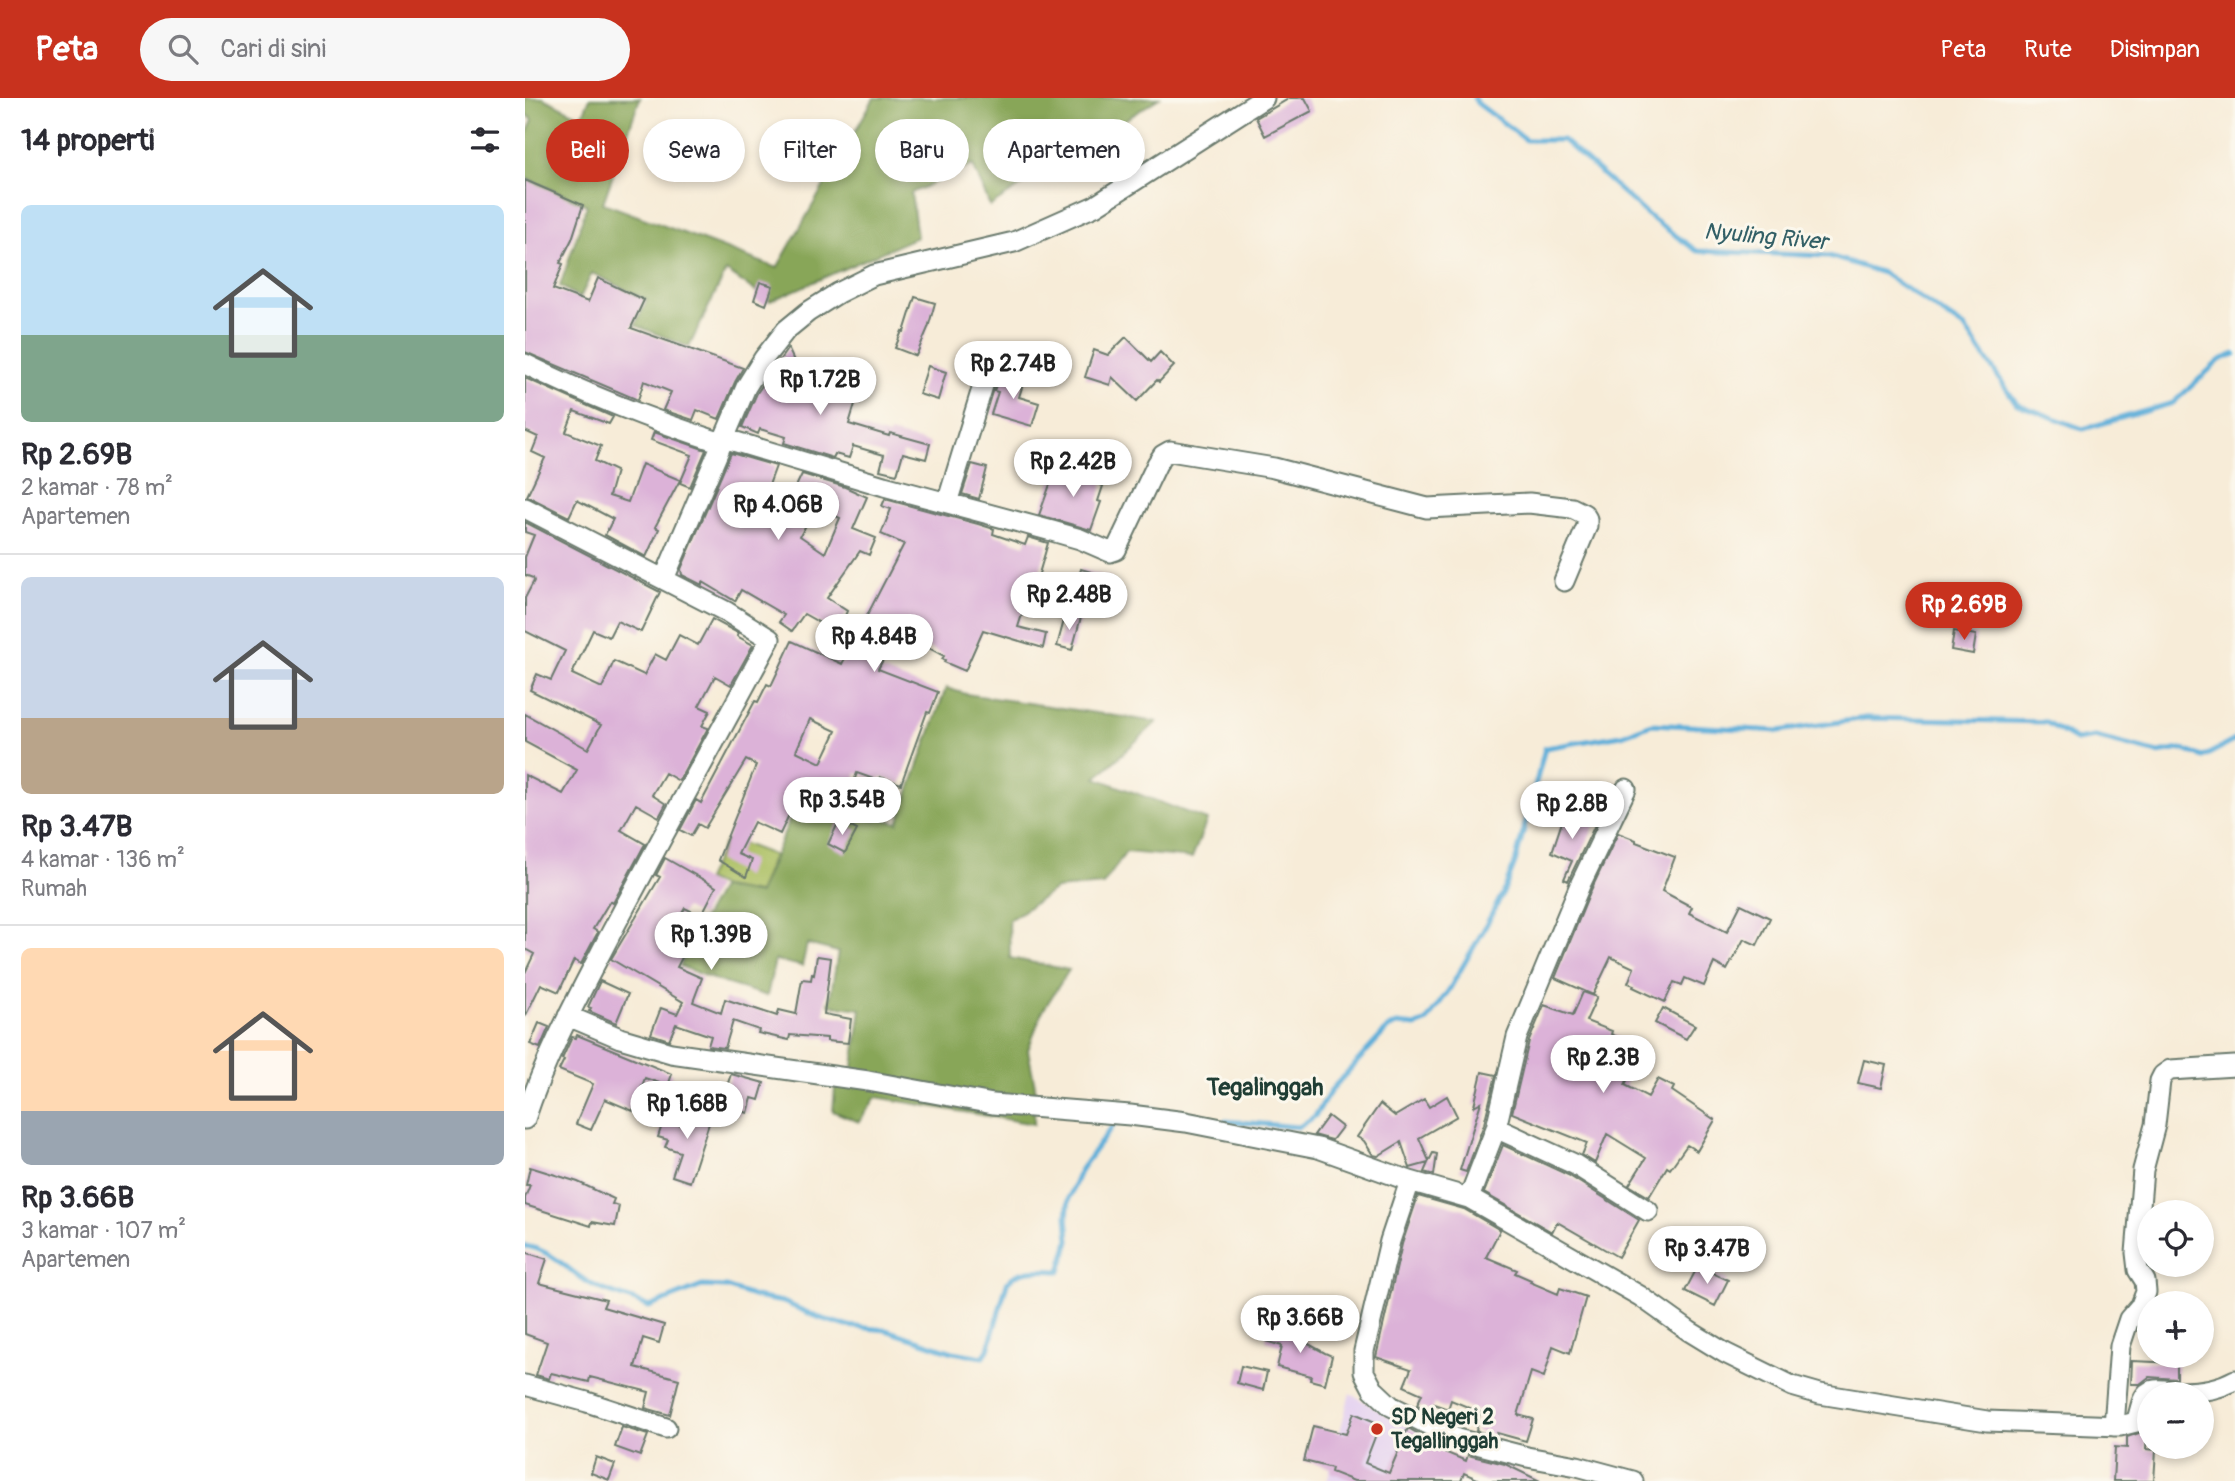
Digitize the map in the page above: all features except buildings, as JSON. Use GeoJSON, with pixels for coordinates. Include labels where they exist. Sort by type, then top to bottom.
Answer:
{"type":"FeatureCollection","features":[{"type":"Feature","properties":{"kind":"street"},"geometry":{"type":"LineString","coordinates":[[664,579],[746,387],[786,330],[808,312],[874,275],[1014,242],[1095,206],[1264,98]]}},
{"type":"Feature","properties":{"kind":"street"},"geometry":{"type":"LineString","coordinates":[[525,364],[656,422],[1080,539],[1110,552],[1117,550],[1157,464],[1163,454],[1170,451],[1274,468],[1427,508],[1529,503],[1572,508],[1584,514],[1587,526],[1565,581]]}},
{"type":"Feature","properties":{"kind":"street"},"geometry":{"type":"LineString","coordinates":[[947,503],[989,366]]}},
{"type":"Feature","properties":{"kind":"street"},"geometry":{"type":"LineString","coordinates":[[525,508],[727,612],[770,639],[656,846],[568,1016],[534,1091],[525,1119]]}},
{"type":"Feature","properties":{"kind":"street"},"geometry":{"type":"LineString","coordinates":[[1469,1198],[1496,1128],[1517,1037],[1580,885],[1626,789]]}},
{"type":"Feature","properties":{"kind":"street"},"geometry":{"type":"LineString","coordinates":[[568,1016],[643,1046],[698,1059],[868,1080],[993,1104],[1130,1115],[1237,1131],[1318,1148],[1410,1181],[1469,1198],[1640,1296],[1725,1353],[1792,1386],[1821,1394],[1979,1420],[2114,1426],[2136,1422],[2146,1395],[2151,1390],[2205,1390],[2224,1386],[2235,1380]]}},
{"type":"Feature","properties":{"kind":"street"},"geometry":{"type":"LineString","coordinates":[[2114,1426],[2120,1346],[2129,1319],[2141,1306],[2146,1292],[2145,1281],[2138,1270],[2136,1254],[2143,1170],[2155,1125],[2160,1081],[2170,1070],[2235,1066]]}},
{"type":"Feature","properties":{"kind":"street"},"geometry":{"type":"LineString","coordinates":[[1496,1128],[1574,1164],[1648,1211]]}},
{"type":"Feature","properties":{"kind":"street"},"geometry":{"type":"LineString","coordinates":[[1410,1181],[1390,1241],[1364,1351],[1364,1372],[1373,1389],[1391,1406],[1457,1439],[1633,1481]]}},
{"type":"Feature","properties":{"kind":"street"},"geometry":{"type":"LineString","coordinates":[[525,1385],[666,1428]]}},
{"type":"Feature","properties":{"kind":"shaded area","name":"SD Negeri 2 Tegallinggah"},"geometry":{"type":"Polygon","coordinates":[[[1350,1393],[1436,1441],[1418,1481],[1327,1481],[1350,1393]]]}},
{"type":"Feature","properties":{"kind":"green space"},"geometry":{"type":"Polygon","coordinates":[[[525,98],[543,98],[582,117],[590,98],[640,98],[629,129],[629,119],[546,119],[546,182],[610,182],[603,203],[777,268],[826,182],[861,182],[861,121],[874,98],[1159,98],[1126,119],[983,119],[983,182],[1028,182],[990,206],[973,165],[969,167],[969,119],[875,119],[875,182],[935,182],[911,193],[917,237],[770,301],[726,271],[689,347],[635,325],[647,300],[592,273],[580,298],[560,286],[587,205],[525,178],[525,137],[533,120],[525,113],[525,98]]]}},
{"type":"Feature","properties":{"kind":"green space"},"geometry":{"type":"Polygon","coordinates":[[[946,688],[966,694],[1157,722],[1096,778],[1207,820],[1192,858],[1126,852],[1103,885],[1056,889],[1009,920],[1010,958],[1069,970],[1042,1012],[1028,1050],[1035,1086],[1034,1124],[876,1097],[859,1122],[833,1111],[835,1088],[851,1081],[861,1009],[829,1005],[838,952],[807,944],[802,966],[775,960],[767,996],[680,966],[720,888],[759,894],[799,797],[875,821],[877,817],[898,823],[946,688]]]}},
{"type":"Feature","properties":{"kind":"green space"},"geometry":{"type":"Polygon","coordinates":[[[731,839],[773,855],[758,893],[719,886],[706,880],[725,841],[731,839]]]}},
{"type":"Feature","properties":{"kind":"waterway","name":"Nyuling River"},"geometry":{"type":"LineString","coordinates":[[1474,98],[1526,140],[1563,140],[1650,217],[1697,251],[1829,256],[1883,273],[1965,328],[2017,404],[2083,429],[2173,403],[2220,360],[2235,354]]}},
{"type":"Feature","properties":{"kind":"waterway"},"geometry":{"type":"LineString","coordinates":[[1225,1121],[1299,1127],[1315,1116],[1332,1089],[1388,1028],[1397,1024],[1416,1026],[1426,1022],[1449,990],[1503,893],[1515,863],[1545,748],[1622,735],[1652,724],[1779,731],[1866,718],[2046,722],[2076,740],[2095,737],[2158,753],[2181,749],[2203,757],[2235,740]]}},
{"type":"Feature","properties":{"kind":"waterway"},"geometry":{"type":"LineString","coordinates":[[1133,1108],[1138,1106],[1154,1109]]}},
{"type":"Feature","properties":{"kind":"waterway"},"geometry":{"type":"LineString","coordinates":[[525,1246],[554,1258],[597,1287],[649,1307],[702,1286],[726,1287],[755,1297],[783,1302],[847,1326],[886,1330],[953,1352],[983,1357],[988,1350],[1007,1283],[1017,1274],[1024,1272],[1060,1271],[1069,1241],[1069,1198],[1081,1169],[1117,1120]]}},
{"type":"Feature","properties":{"kind":"place","name":"SD Negeri 2 Tegallinggah"},"geometry":{"type":"Point","coordinates":[1377,1429]}},
{"type":"Feature","properties":{"kind":"district","name":"Tegalinggah"},"geometry":{"type":"Point","coordinates":[1265,1087]}}]}
